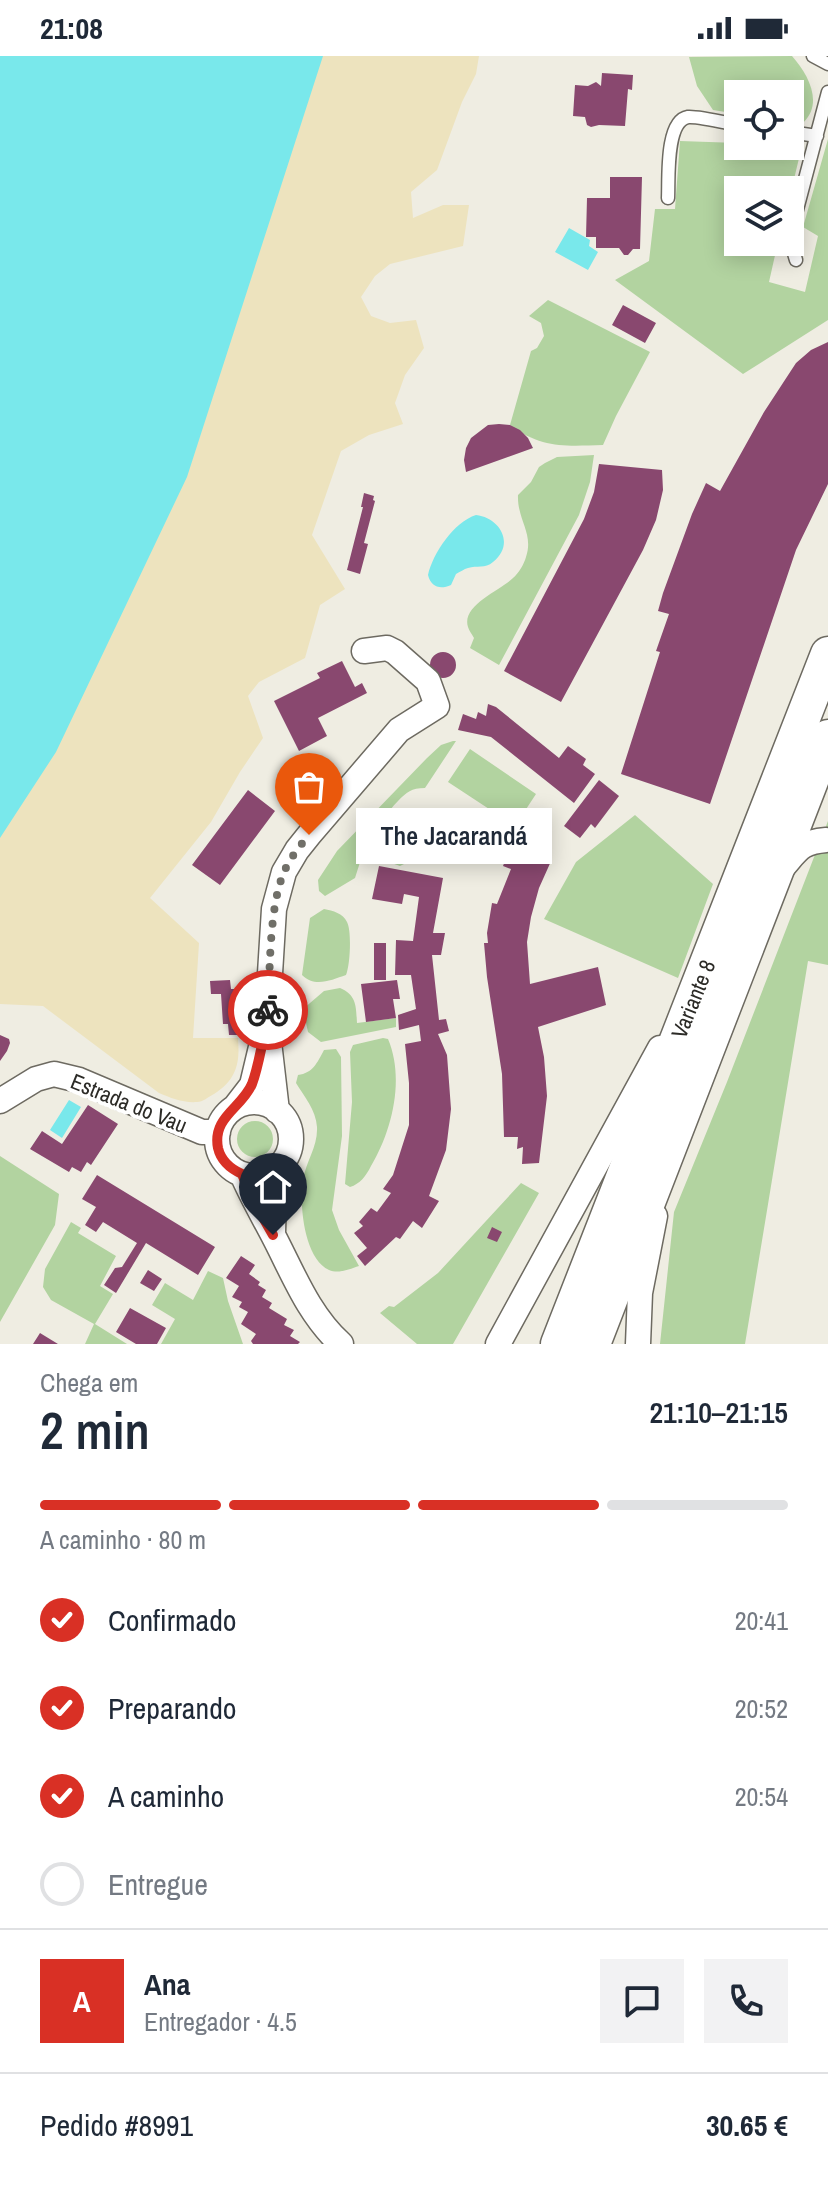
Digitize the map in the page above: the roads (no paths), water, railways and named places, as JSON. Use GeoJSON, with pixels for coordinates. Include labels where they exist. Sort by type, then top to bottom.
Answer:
{"type":"FeatureCollection","features":[{"type":"Feature","properties":{"kind":"main road","name":"Variante 8"},"geometry":{"type":"LineString","coordinates":[[558,1344],[828,654]]}},
{"type":"Feature","properties":{"kind":"main road","name":"Variante 8"},"geometry":{"type":"LineString","coordinates":[[593,1344],[828,737]]}},
{"type":"Feature","properties":{"kind":"street"},"geometry":{"type":"LineString","coordinates":[[285,1158],[271,1172],[242,1174],[233,1170],[220,1154],[217,1144],[222,1121],[252,1085],[267,1022],[274,909],[284,872],[303,842],[399,730],[437,706],[428,681],[395,652],[387,648],[364,651]]}},
{"type":"Feature","properties":{"kind":"street"},"geometry":{"type":"LineString","coordinates":[[498,1344],[707,961]]}},
{"type":"Feature","properties":{"kind":"street"},"geometry":{"type":"LineString","coordinates":[[267,1022],[277,1111]]}},
{"type":"Feature","properties":{"kind":"street"},"geometry":{"type":"LineString","coordinates":[[638,1344],[640,1293],[658,1202],[698,1073]]}},
{"type":"Feature","properties":{"kind":"street","name":"Estrada do Vau"},"geometry":{"type":"LineString","coordinates":[[0,1101],[36,1079],[54,1074],[79,1080],[202,1132],[218,1132]]}},
{"type":"Feature","properties":{"kind":"street"},"geometry":{"type":"LineString","coordinates":[[235,1107],[249,1102],[264,1104],[277,1111],[289,1129],[290,1144],[274,1192],[273,1235]]}},
{"type":"Feature","properties":{"kind":"street"},"geometry":{"type":"LineString","coordinates":[[242,1174],[301,1293],[341,1344]]}},
{"type":"Feature","properties":{"kind":"lane"},"geometry":{"type":"LineString","coordinates":[[813,56],[828,64]]}},
{"type":"Feature","properties":{"kind":"lane"},"geometry":{"type":"LineString","coordinates":[[804,185],[828,92]]}},
{"type":"Feature","properties":{"kind":"lane"},"geometry":{"type":"LineString","coordinates":[[668,198],[672,134],[678,123],[688,117],[724,123]]}},
{"type":"Feature","properties":{"kind":"lane"},"geometry":{"type":"LineString","coordinates":[[804,134],[817,136]]}},
{"type":"Feature","properties":{"kind":"lane"},"geometry":{"type":"LineString","coordinates":[[795,256],[796,260]]}},
{"type":"Feature","properties":{"kind":"water"},"geometry":{"type":"Polygon","coordinates":[[[0,56],[323,56],[187,477],[56,752],[0,838],[0,56]]]}},
{"type":"Feature","properties":{"kind":"water"},"geometry":{"type":"Polygon","coordinates":[[[569,228],[590,240],[589,246],[598,252],[588,270],[555,252],[569,228]]]}},
{"type":"Feature","properties":{"kind":"water"},"geometry":{"type":"Polygon","coordinates":[[[476,515],[492,521],[502,533],[504,540],[500,555],[487,565],[468,568],[456,574],[451,585],[434,585],[428,575],[440,548],[452,531],[476,515]]]}},
{"type":"Feature","properties":{"kind":"water"},"geometry":{"type":"Polygon","coordinates":[[[415,816],[431,817],[433,831],[440,836],[448,833],[457,841],[459,850],[453,858],[430,857],[408,850],[407,837],[411,824],[415,816]]]}},
{"type":"Feature","properties":{"kind":"water"},"geometry":{"type":"Polygon","coordinates":[[[69,1100],[81,1107],[62,1138],[50,1130],[69,1100]]]}},
{"type":"Feature","properties":{"kind":"place","name":"The Jacarandá"},"geometry":{"type":"Point","coordinates":[309,835]}}]}
